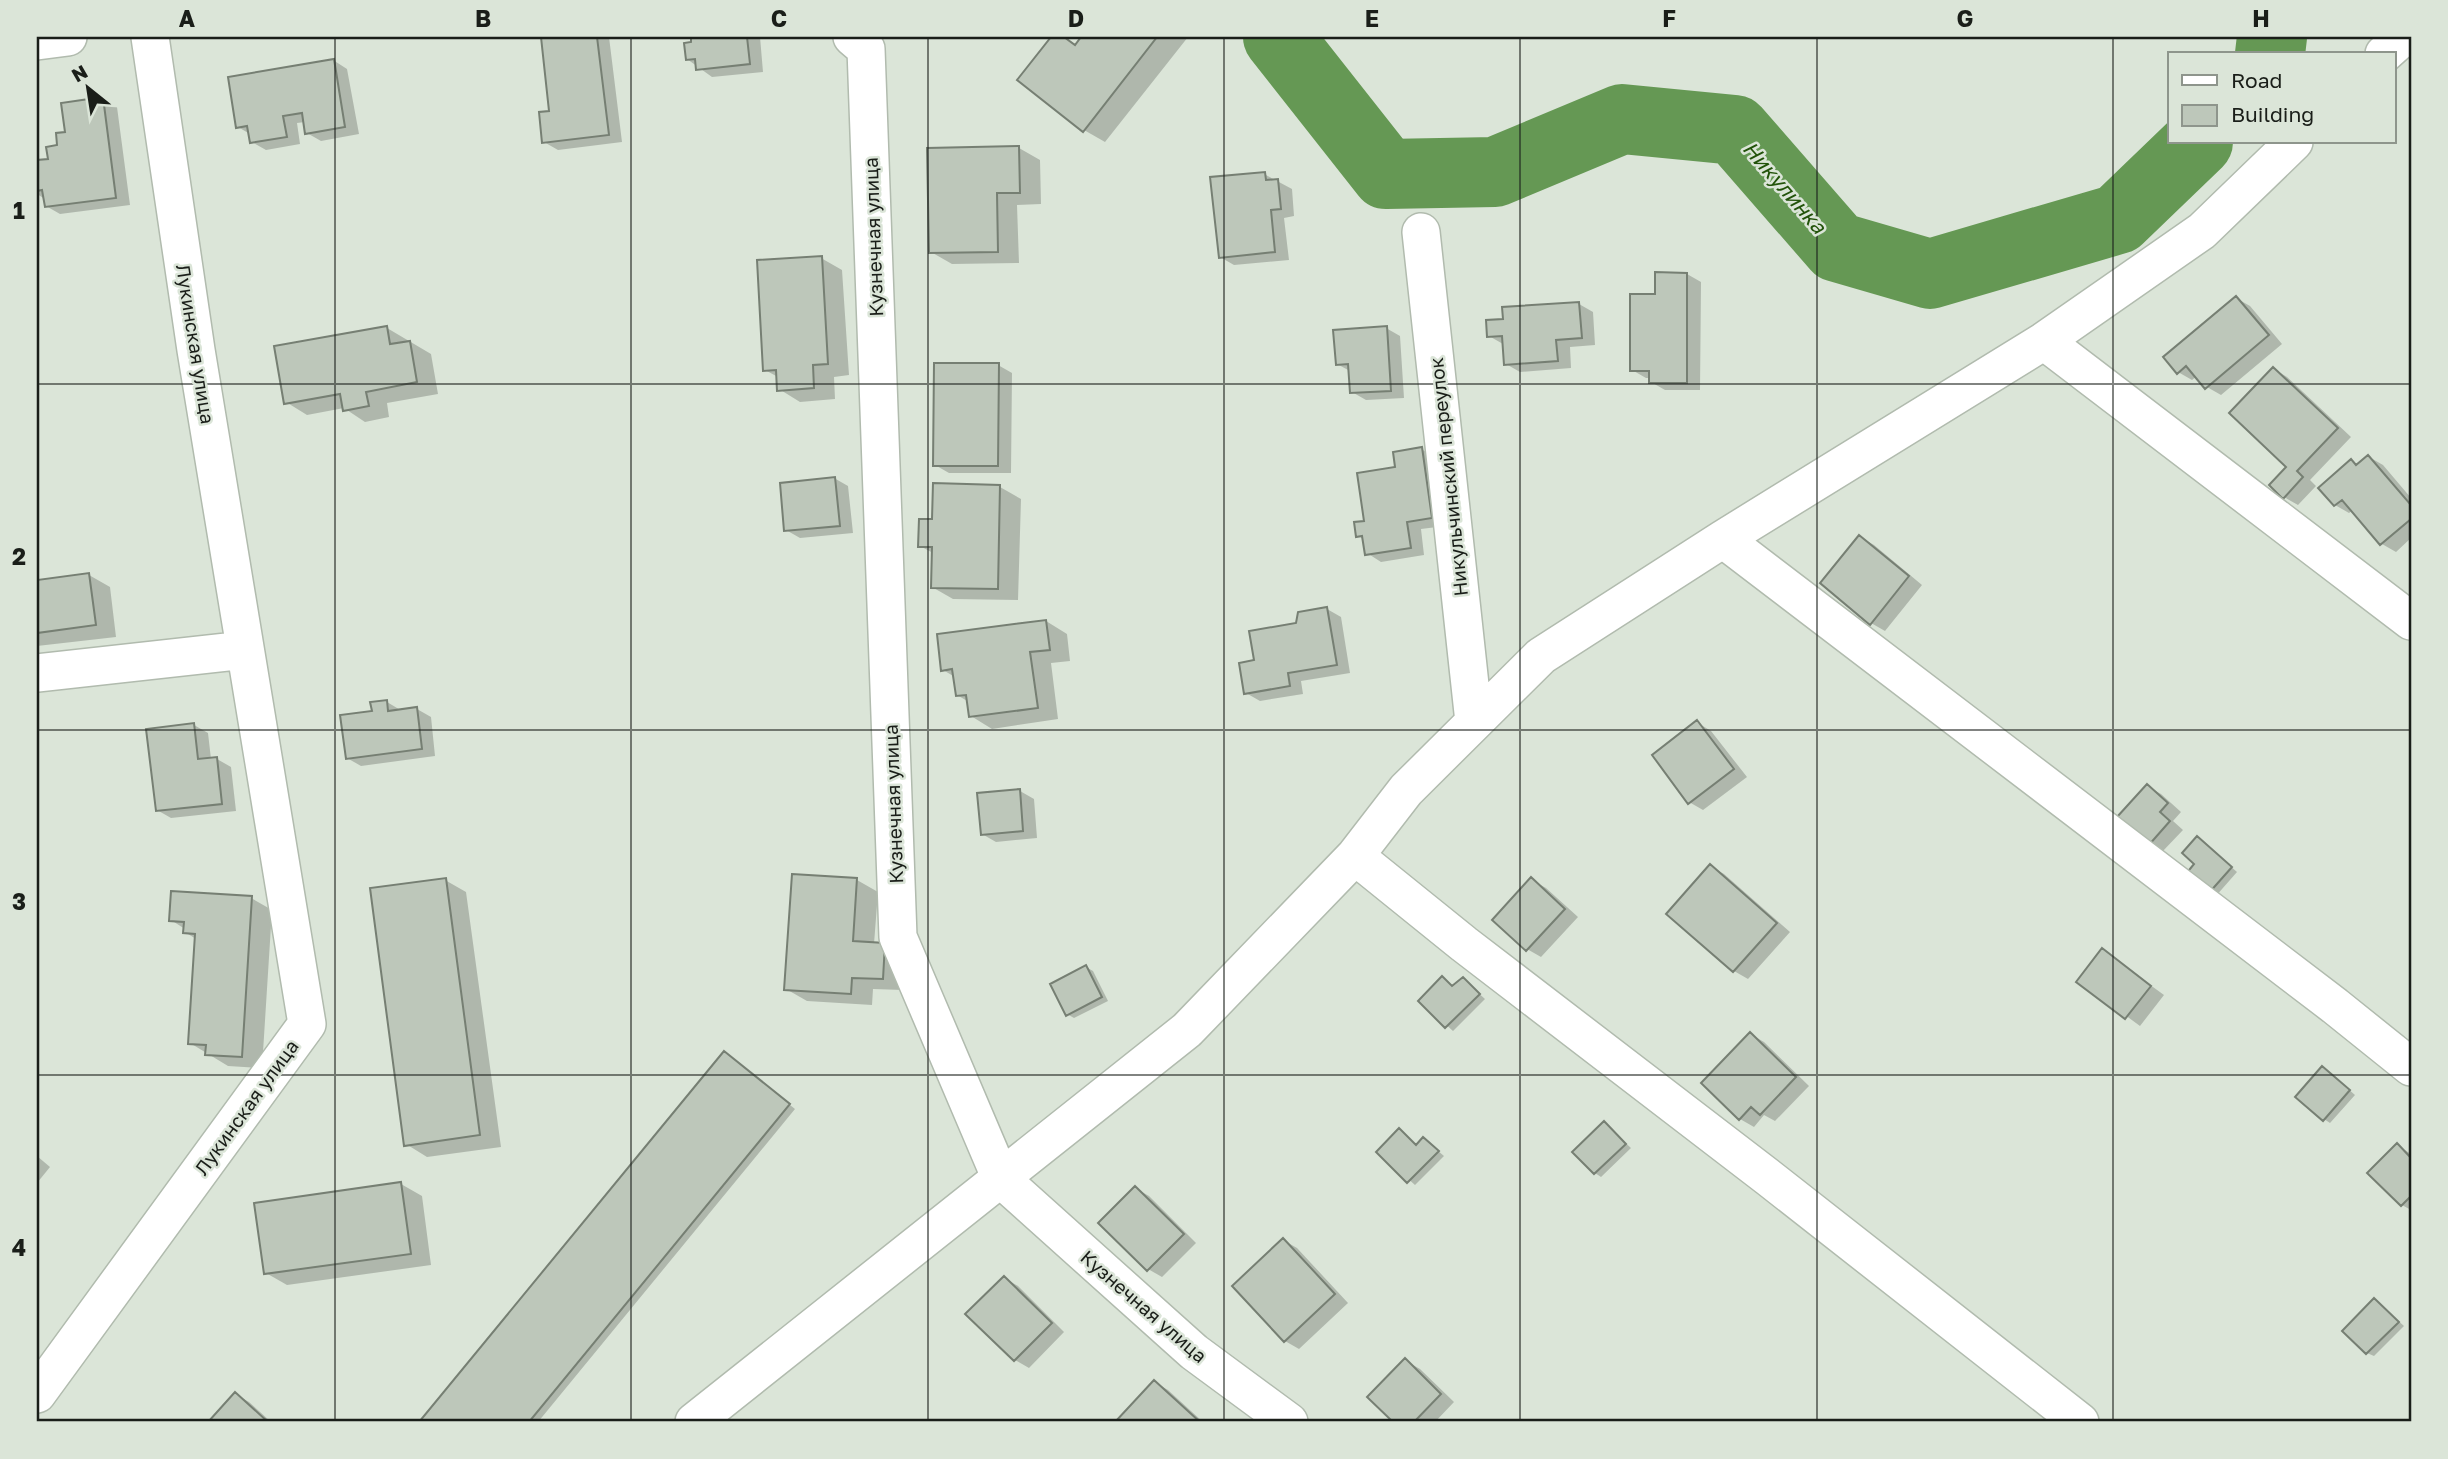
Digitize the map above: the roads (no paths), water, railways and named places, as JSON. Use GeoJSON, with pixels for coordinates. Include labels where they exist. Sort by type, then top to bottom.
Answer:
{"type":"FeatureCollection","features":[{"type":"Feature","properties":{"kind":"street"},"geometry":{"type":"LineString","coordinates":[[37,41],[68,37]]}},
{"type":"Feature","properties":{"kind":"street","name":"Лукинская улица"},"geometry":{"type":"LineString","coordinates":[[37,1394],[307,1024],[196,350],[150,37]]}},
{"type":"Feature","properties":{"kind":"street","name":"Кузнечная улица"},"geometry":{"type":"LineString","coordinates":[[852,37],[866,49],[898,937],[1000,1179],[1194,1352],[1289,1422]]}},
{"type":"Feature","properties":{"kind":"street"},"geometry":{"type":"LineString","coordinates":[[2387,52],[2403,37]]}},
{"type":"Feature","properties":{"kind":"street"},"geometry":{"type":"LineString","coordinates":[[694,1422],[1187,1030],[1355,856],[1406,790],[1541,656],[2044,341],[2202,231],[2292,144]]}},
{"type":"Feature","properties":{"kind":"street","name":"Никульчинский переулок"},"geometry":{"type":"LineString","coordinates":[[1421,232],[1474,722]]}},
{"type":"Feature","properties":{"kind":"street"},"geometry":{"type":"LineString","coordinates":[[2044,341],[2411,621]]}},
{"type":"Feature","properties":{"kind":"street"},"geometry":{"type":"LineString","coordinates":[[1723,540],[2336,1006],[2411,1067]]}},
{"type":"Feature","properties":{"kind":"street"},"geometry":{"type":"LineString","coordinates":[[37,673],[245,650]]}},
{"type":"Feature","properties":{"kind":"street"},"geometry":{"type":"LineString","coordinates":[[1355,856],[1464,944],[1769,1178],[2080,1422]]}},
{"type":"Feature","properties":{"kind":"waterway","name":"Никулинка"},"geometry":{"type":"LineString","coordinates":[[1278,37],[1386,174],[1495,172],[1622,119],[1735,130],[1837,247],[1930,274],[2118,219],[2196,144]]}},
{"type":"Feature","properties":{"kind":"waterway","name":"Никулинка"},"geometry":{"type":"LineString","coordinates":[[2270,52],[2272,37]]}}]}
